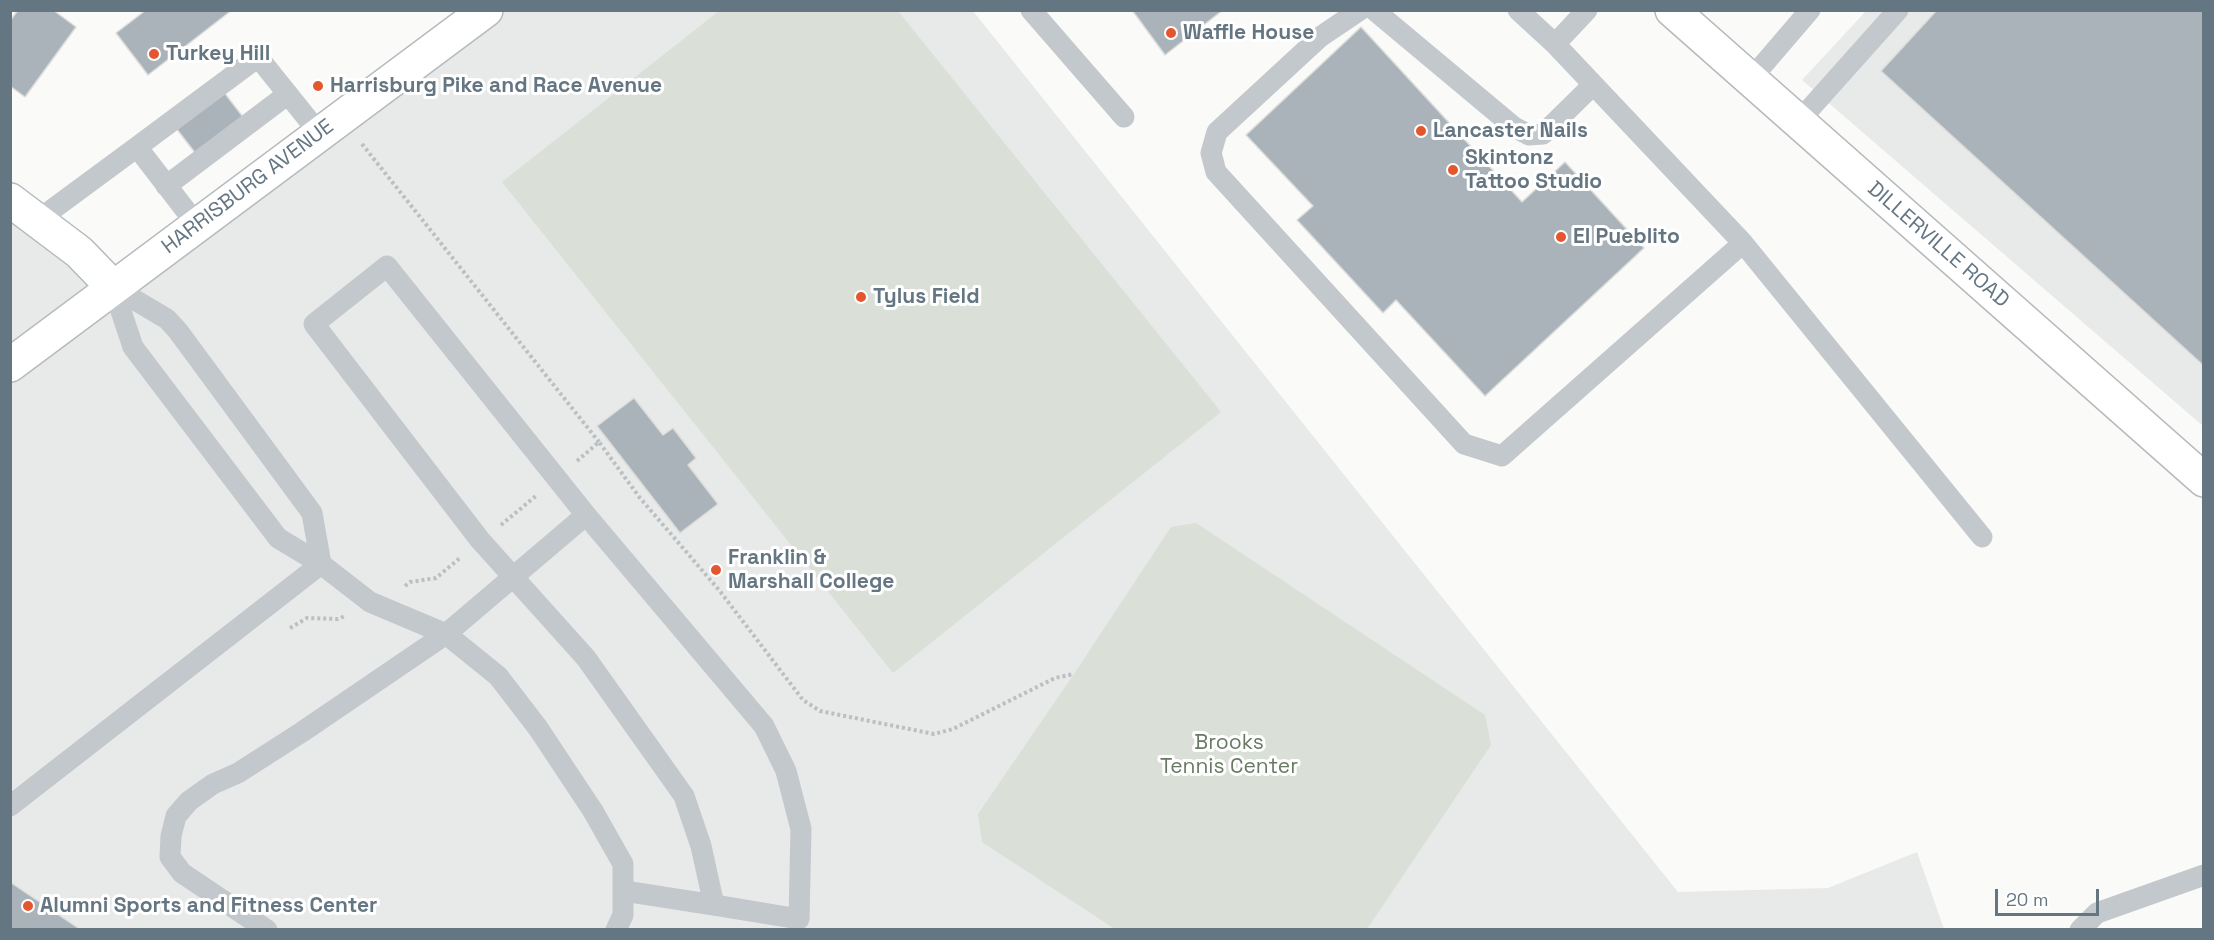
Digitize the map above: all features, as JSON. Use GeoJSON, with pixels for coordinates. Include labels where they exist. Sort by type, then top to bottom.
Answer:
{"type":"FeatureCollection","features":[{"type":"Feature","properties":{"kind":"main road","name":"HARRISBURG AVENUE"},"geometry":{"type":"LineString","coordinates":[[10,365],[486,10]]}},
{"type":"Feature","properties":{"kind":"main road","name":"DILLERVILLE ROAD"},"geometry":{"type":"LineString","coordinates":[[1672,10],[2204,480]]}},
{"type":"Feature","properties":{"kind":"main road"},"geometry":{"type":"LineString","coordinates":[[10,200],[79,252],[113,287]]}},
{"type":"Feature","properties":{"kind":"lane"},"geometry":{"type":"LineString","coordinates":[[1031,10],[1125,117]]}},
{"type":"Feature","properties":{"kind":"lane"},"geometry":{"type":"LineString","coordinates":[[1360,10],[1320,37],[1217,132],[1211,153],[1216,172],[1464,444],[1502,456],[1743,243]]}},
{"type":"Feature","properties":{"kind":"lane"},"geometry":{"type":"LineString","coordinates":[[1374,10],[1514,127],[1529,135],[1543,134],[1593,85]]}},
{"type":"Feature","properties":{"kind":"lane"},"geometry":{"type":"LineString","coordinates":[[1518,10],[1555,45],[1743,243],[1982,537]]}},
{"type":"Feature","properties":{"kind":"lane"},"geometry":{"type":"LineString","coordinates":[[1555,45],[1587,10]]}},
{"type":"Feature","properties":{"kind":"lane"},"geometry":{"type":"LineString","coordinates":[[1750,80],[1810,10]]}},
{"type":"Feature","properties":{"kind":"lane"},"geometry":{"type":"LineString","coordinates":[[1798,122],[1898,10]]}},
{"type":"Feature","properties":{"kind":"lane"},"geometry":{"type":"LineString","coordinates":[[38,220],[137,147],[193,110],[258,57],[288,94],[331,125]]}},
{"type":"Feature","properties":{"kind":"lane"},"geometry":{"type":"LineString","coordinates":[[166,186],[218,142],[288,94]]}},
{"type":"Feature","properties":{"kind":"lane"},"geometry":{"type":"LineString","coordinates":[[137,147],[197,225]]}},
{"type":"Feature","properties":{"kind":"lane"},"geometry":{"type":"LineString","coordinates":[[624,891],[799,919],[802,897],[801,829],[786,771],[764,726],[586,514],[387,266],[314,324],[480,540],[586,658],[684,796],[701,846],[714,905]]}},
{"type":"Feature","properties":{"kind":"lane"},"geometry":{"type":"LineString","coordinates":[[113,287],[133,347],[278,538],[321,564],[370,602],[446,634],[498,676],[538,728],[593,811],[623,864],[623,915],[616,930]]}},
{"type":"Feature","properties":{"kind":"lane"},"geometry":{"type":"LineString","coordinates":[[113,287],[167,319],[178,331],[312,513],[321,564]]}},
{"type":"Feature","properties":{"kind":"lane"},"geometry":{"type":"LineString","coordinates":[[267,930],[182,873],[170,856],[171,836],[176,816],[189,801],[213,784],[238,773],[302,732],[446,634],[586,514]]}},
{"type":"Feature","properties":{"kind":"lane"},"geometry":{"type":"LineString","coordinates":[[10,806],[321,564]]}},
{"type":"Feature","properties":{"kind":"lane"},"geometry":{"type":"LineString","coordinates":[[2080,930],[2097,913],[2204,875]]}},
{"type":"Feature","properties":{"kind":"path"},"geometry":{"type":"LineString","coordinates":[[331,125],[598,442]]}},
{"type":"Feature","properties":{"kind":"shaded area","name":"Franklin & Marshall College"},"geometry":{"type":"Polygon","coordinates":[[[486,11],[973,11],[1678,892],[1828,888],[1917,852],[1944,929],[11,929],[10,200],[113,287],[486,11]]]}},
{"type":"Feature","properties":{"kind":"shaded area"},"geometry":{"type":"Polygon","coordinates":[[[1866,11],[2203,11],[2203,426],[1802,80],[1866,11]]]}},
{"type":"Feature","properties":{"kind":"green space","name":"Tylus Field"},"geometry":{"type":"Polygon","coordinates":[[[719,11],[898,11],[1221,412],[893,673],[502,182],[719,11]]]}},
{"type":"Feature","properties":{"kind":"green space","name":"Brooks Tennis Center"},"geometry":{"type":"Polygon","coordinates":[[[1196,523],[1485,715],[1491,745],[1367,929],[1115,929],[982,842],[978,814],[1171,527],[1196,523]]]}},
{"type":"Feature","properties":{"kind":"building"},"geometry":{"type":"Polygon","coordinates":[[[18,10],[53,10],[76,27],[25,97],[10,86],[10,21],[18,10]]]}},
{"type":"Feature","properties":{"kind":"building","name":"Turkey Hill"},"geometry":{"type":"Polygon","coordinates":[[[146,10],[232,10],[148,75],[116,33],[146,10]]]}},
{"type":"Feature","properties":{"kind":"building","name":"Waffle House"},"geometry":{"type":"Polygon","coordinates":[[[1132,10],[1223,10],[1165,55],[1132,10]]]}},
{"type":"Feature","properties":{"kind":"building"},"geometry":{"type":"Polygon","coordinates":[[[1937,10],[2204,10],[2204,366],[1881,71],[1937,10]]]}},
{"type":"Feature","properties":{"kind":"building"},"geometry":{"type":"Polygon","coordinates":[[[1361,27],[1522,202],[1565,162],[1644,248],[1485,396],[1396,300],[1383,313],[1297,220],[1313,206],[1246,135],[1361,27]]]}},
{"type":"Feature","properties":{"kind":"building","name":"Turkey Hill"},"geometry":{"type":"Polygon","coordinates":[[[223,91],[243,117],[196,154],[176,128],[223,91]]]}},
{"type":"Feature","properties":{"kind":"building"},"geometry":{"type":"Polygon","coordinates":[[[634,398],[663,435],[673,428],[696,458],[688,465],[718,504],[680,533],[597,426],[634,398]]]}},
{"type":"Feature","properties":{"kind":"building","name":"Alumni Sports and Fitness Center"},"geometry":{"type":"Polygon","coordinates":[[[10,882],[81,930],[10,930],[10,882]]]}},
{"type":"Feature","properties":{"kind":"place","name":"Waffle House"},"geometry":{"type":"Point","coordinates":[1171,33]}},
{"type":"Feature","properties":{"kind":"place","name":"Turkey Hill"},"geometry":{"type":"Point","coordinates":[154,54]}},
{"type":"Feature","properties":{"kind":"place","name":"Harrisburg Pike and Race Avenue"},"geometry":{"type":"Point","coordinates":[318,86]}},
{"type":"Feature","properties":{"kind":"place","name":"Lancaster Nails"},"geometry":{"type":"Point","coordinates":[1421,131]}},
{"type":"Feature","properties":{"kind":"place","name":"Skintonz Tattoo Studio"},"geometry":{"type":"Point","coordinates":[1453,170]}},
{"type":"Feature","properties":{"kind":"place","name":"El Pueblito"},"geometry":{"type":"Point","coordinates":[1561,237]}},
{"type":"Feature","properties":{"kind":"place","name":"Tylus Field"},"geometry":{"type":"Point","coordinates":[861,297]}},
{"type":"Feature","properties":{"kind":"place","name":"Franklin & Marshall College"},"geometry":{"type":"Point","coordinates":[716,570]}},
{"type":"Feature","properties":{"kind":"place","name":"Alumni Sports and Fitness Center"},"geometry":{"type":"Point","coordinates":[28,906]}}]}
